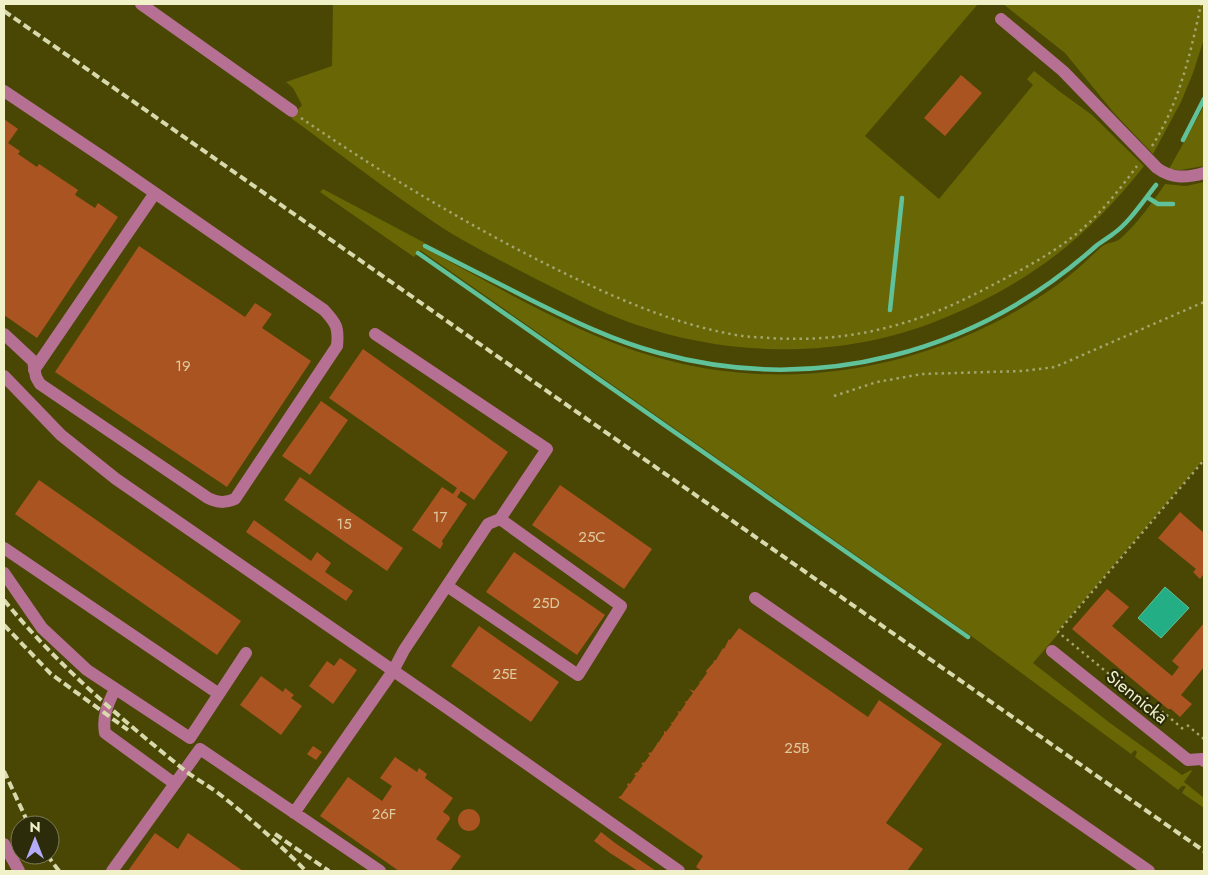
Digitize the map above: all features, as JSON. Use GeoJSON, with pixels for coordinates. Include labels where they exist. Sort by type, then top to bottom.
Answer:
{"type":"FeatureCollection","features":[{"type":"Feature","properties":{"kind":"lane"},"geometry":{"type":"LineString","coordinates":[[141,4],[292,111]]}},
{"type":"Feature","properties":{"kind":"lane"},"geometry":{"type":"LineString","coordinates":[[1001,19],[1057,66],[1157,168],[1172,176],[1183,177],[1204,173]]}},
{"type":"Feature","properties":{"kind":"lane"},"geometry":{"type":"LineString","coordinates":[[4,91],[324,310],[336,324],[338,331],[337,346],[235,499],[226,502],[217,502],[208,498],[40,384],[32,361],[4,334]]}},
{"type":"Feature","properties":{"kind":"lane"},"geometry":{"type":"LineString","coordinates":[[34,370],[155,193]]}},
{"type":"Feature","properties":{"kind":"lane"},"geometry":{"type":"LineString","coordinates":[[294,813],[394,672],[404,650],[488,524],[500,519],[547,449],[375,334]]}},
{"type":"Feature","properties":{"kind":"lane"},"geometry":{"type":"LineString","coordinates":[[4,376],[61,435],[116,479],[679,871]]}},
{"type":"Feature","properties":{"kind":"lane"},"geometry":{"type":"LineString","coordinates":[[447,586],[578,675],[622,606],[500,519]]}},
{"type":"Feature","properties":{"kind":"lane"},"geometry":{"type":"LineString","coordinates":[[4,548],[219,694]]}},
{"type":"Feature","properties":{"kind":"lane"},"geometry":{"type":"LineString","coordinates":[[4,573],[42,628],[87,670],[190,738],[246,653]]}},
{"type":"Feature","properties":{"kind":"lane"},"geometry":{"type":"LineString","coordinates":[[755,598],[1149,871]]}},
{"type":"Feature","properties":{"kind":"lane","name":"Siennicka"},"geometry":{"type":"LineString","coordinates":[[1052,651],[1188,760],[1202,759],[1204,761]]}},
{"type":"Feature","properties":{"kind":"lane"},"geometry":{"type":"LineString","coordinates":[[115,689],[104,714],[103,724],[105,733],[174,784]]}},
{"type":"Feature","properties":{"kind":"lane"},"geometry":{"type":"LineString","coordinates":[[112,871],[200,749],[380,871]]}},
{"type":"Feature","properties":{"kind":"lane"},"geometry":{"type":"LineString","coordinates":[[4,844],[19,871]]}},
{"type":"Feature","properties":{"kind":"path"},"geometry":{"type":"LineString","coordinates":[[292,111],[418,194],[521,252],[640,307],[685,323],[738,336],[794,339],[854,335],[908,323],[960,302],[1046,256],[1080,230],[1108,202],[1154,144],[1180,85],[1201,4]]}},
{"type":"Feature","properties":{"kind":"path"},"geometry":{"type":"LineString","coordinates":[[834,396],[877,382],[922,374],[1022,371],[1055,367],[1204,302]]}},
{"type":"Feature","properties":{"kind":"path"},"geometry":{"type":"LineString","coordinates":[[1183,729],[1163,712],[1160,716],[1058,632],[1204,460]]}},
{"type":"Feature","properties":{"kind":"path"},"geometry":{"type":"LineString","coordinates":[[1187,725],[1204,739]]}},
{"type":"Feature","properties":{"kind":"shaded area"},"geometry":{"type":"Polygon","coordinates":[[[333,4],[978,4],[865,136],[939,199],[1033,85],[1027,79],[1034,71],[1092,115],[1144,166],[1102,214],[1057,254],[1007,288],[949,316],[911,330],[833,347],[793,349],[752,348],[712,344],[634,324],[596,309],[486,253],[419,212],[291,118],[302,105],[293,88],[286,82],[332,66],[333,4]]]}},
{"type":"Feature","properties":{"kind":"shaded area"},"geometry":{"type":"Polygon","coordinates":[[[1003,4],[1204,4],[1204,39],[1193,73],[1181,102],[1153,154],[1114,113],[1065,53],[1003,4]]]}},
{"type":"Feature","properties":{"kind":"shaded area"},"geometry":{"type":"Polygon","coordinates":[[[1204,106],[1204,166],[1180,170],[1169,169],[1204,106]]]}},
{"type":"Feature","properties":{"kind":"shaded area"},"geometry":{"type":"Polygon","coordinates":[[[1204,182],[1204,459],[1057,632],[1059,633],[1033,663],[1110,723],[1182,775],[1191,770],[1184,782],[1204,798],[1204,808],[1182,793],[1186,786],[1182,786],[1178,790],[1135,757],[1137,752],[1135,750],[1131,754],[974,638],[420,250],[414,257],[320,192],[323,189],[425,243],[422,247],[535,307],[592,334],[652,356],[704,368],[757,374],[810,373],[862,367],[914,355],[964,337],[1012,314],[1063,281],[1103,245],[1120,239],[1150,206],[1165,184],[1186,186],[1204,182]]]}},
{"type":"Feature","properties":{"kind":"shaded area"},"geometry":{"type":"Polygon","coordinates":[[[1165,587],[1189,608],[1161,638],[1138,618],[1165,587]]]}},
{"type":"Feature","properties":{"kind":"building"},"geometry":{"type":"Polygon","coordinates":[[[961,75],[982,93],[945,136],[924,118],[961,75]]]}},
{"type":"Feature","properties":{"kind":"building"},"geometry":{"type":"Polygon","coordinates":[[[4,119],[18,129],[8,143],[20,151],[18,154],[37,167],[39,164],[78,190],[75,195],[95,208],[98,203],[118,217],[37,338],[4,315],[4,119]]]}},
{"type":"Feature","properties":{"kind":"building"},"geometry":{"type":"Polygon","coordinates":[[[139,246],[245,317],[255,303],[272,314],[262,328],[311,361],[227,487],[55,372],[139,246]]]}},
{"type":"Feature","properties":{"kind":"building"},"geometry":{"type":"Polygon","coordinates":[[[363,349],[508,452],[474,500],[461,491],[457,497],[467,504],[442,541],[443,544],[440,549],[412,530],[442,487],[453,494],[457,488],[329,398],[363,349]]]}},
{"type":"Feature","properties":{"kind":"building"},"geometry":{"type":"Polygon","coordinates":[[[321,401],[348,420],[310,475],[282,456],[321,401]]]}},
{"type":"Feature","properties":{"kind":"building"},"geometry":{"type":"Polygon","coordinates":[[[300,477],[403,548],[387,571],[284,500],[300,477]]]}},
{"type":"Feature","properties":{"kind":"building"},"geometry":{"type":"Polygon","coordinates":[[[39,480],[241,621],[217,655],[15,514],[39,480]]]}},
{"type":"Feature","properties":{"kind":"building"},"geometry":{"type":"Polygon","coordinates":[[[560,485],[652,549],[624,589],[532,525],[560,485]]]}},
{"type":"Feature","properties":{"kind":"building"},"geometry":{"type":"Polygon","coordinates":[[[1180,512],[1204,533],[1204,577],[1203,575],[1200,579],[1193,572],[1196,569],[1158,538],[1180,512]]]}},
{"type":"Feature","properties":{"kind":"building"},"geometry":{"type":"Polygon","coordinates":[[[254,520],[311,561],[317,552],[331,563],[325,572],[353,591],[346,601],[246,532],[254,520]]]}},
{"type":"Feature","properties":{"kind":"building"},"geometry":{"type":"Polygon","coordinates":[[[514,552],[605,615],[577,655],[486,592],[514,552]]]}},
{"type":"Feature","properties":{"kind":"building"},"geometry":{"type":"Polygon","coordinates":[[[1107,589],[1129,607],[1112,626],[1172,676],[1179,667],[1172,661],[1204,623],[1204,667],[1181,695],[1192,704],[1180,717],[1072,629],[1107,589]]]}},
{"type":"Feature","properties":{"kind":"building"},"geometry":{"type":"Polygon","coordinates":[[[479,626],[559,682],[531,722],[451,666],[479,626]]]}},
{"type":"Feature","properties":{"kind":"building"},"geometry":{"type":"Polygon","coordinates":[[[739,628],[868,717],[879,700],[942,744],[886,823],[923,849],[907,871],[702,871],[696,867],[703,856],[618,797],[621,796],[628,783],[630,784],[636,772],[643,765],[641,764],[644,763],[650,755],[648,754],[651,753],[664,734],[664,731],[666,732],[672,724],[670,723],[673,722],[679,713],[677,712],[680,712],[686,703],[684,702],[693,693],[689,689],[694,691],[713,661],[716,660],[729,639],[739,628]]]}},
{"type":"Feature","properties":{"kind":"building"},"geometry":{"type":"Polygon","coordinates":[[[340,658],[357,670],[333,704],[309,686],[327,661],[334,666],[340,658]]]}},
{"type":"Feature","properties":{"kind":"building"},"geometry":{"type":"Polygon","coordinates":[[[261,676],[283,692],[285,688],[294,695],[291,698],[302,706],[281,735],[240,705],[261,676]]]}},
{"type":"Feature","properties":{"kind":"building"},"geometry":{"type":"Polygon","coordinates":[[[313,746],[322,752],[316,760],[307,754],[313,746]]]}},
{"type":"Feature","properties":{"kind":"building"},"geometry":{"type":"Polygon","coordinates":[[[395,757],[417,772],[419,768],[427,774],[425,778],[453,798],[443,812],[450,819],[436,839],[461,856],[450,871],[399,871],[320,816],[348,777],[382,801],[392,786],[380,778],[395,757]]]}},
{"type":"Feature","properties":{"kind":"building"},"geometry":{"type":"Polygon","coordinates":[[[465,809],[473,809],[480,816],[480,824],[473,831],[465,831],[458,824],[458,816],[465,809]]]}},
{"type":"Feature","properties":{"kind":"building"},"geometry":{"type":"Polygon","coordinates":[[[601,832],[656,871],[638,871],[610,853],[594,841],[601,832]]]}},
{"type":"Feature","properties":{"kind":"building"},"geometry":{"type":"Polygon","coordinates":[[[155,833],[178,849],[188,833],[243,871],[128,871],[155,833]]]}},
{"type":"Feature","properties":{"kind":"waterway"},"geometry":{"type":"LineString","coordinates":[[1183,140],[1204,99]]}},
{"type":"Feature","properties":{"kind":"waterway"},"geometry":{"type":"LineString","coordinates":[[425,246],[578,323],[659,353],[718,365],[777,369],[835,366],[892,356],[947,338],[999,314],[1049,283],[1119,229],[1156,185]]}},
{"type":"Feature","properties":{"kind":"waterway"},"geometry":{"type":"LineString","coordinates":[[1147,197],[1158,204],[1173,204]]}},
{"type":"Feature","properties":{"kind":"waterway"},"geometry":{"type":"LineString","coordinates":[[890,310],[902,198]]}},
{"type":"Feature","properties":{"kind":"waterway"},"geometry":{"type":"LineString","coordinates":[[418,253],[968,637]]}},
{"type":"Feature","properties":{"kind":"railway"},"geometry":{"type":"LineString","coordinates":[[4,11],[1204,851]]}},
{"type":"Feature","properties":{"kind":"railway"},"geometry":{"type":"LineString","coordinates":[[4,600],[45,646],[89,689],[183,769],[241,811],[306,871]]}},
{"type":"Feature","properties":{"kind":"railway"},"geometry":{"type":"LineString","coordinates":[[4,625],[51,674],[128,730]]}},
{"type":"Feature","properties":{"kind":"railway"},"geometry":{"type":"LineString","coordinates":[[4,771],[24,815]]}},
{"type":"Feature","properties":{"kind":"railway"},"geometry":{"type":"LineString","coordinates":[[275,834],[329,871]]}},
{"type":"Feature","properties":{"kind":"railway"},"geometry":{"type":"LineString","coordinates":[[54,865],[59,871]]}}]}
